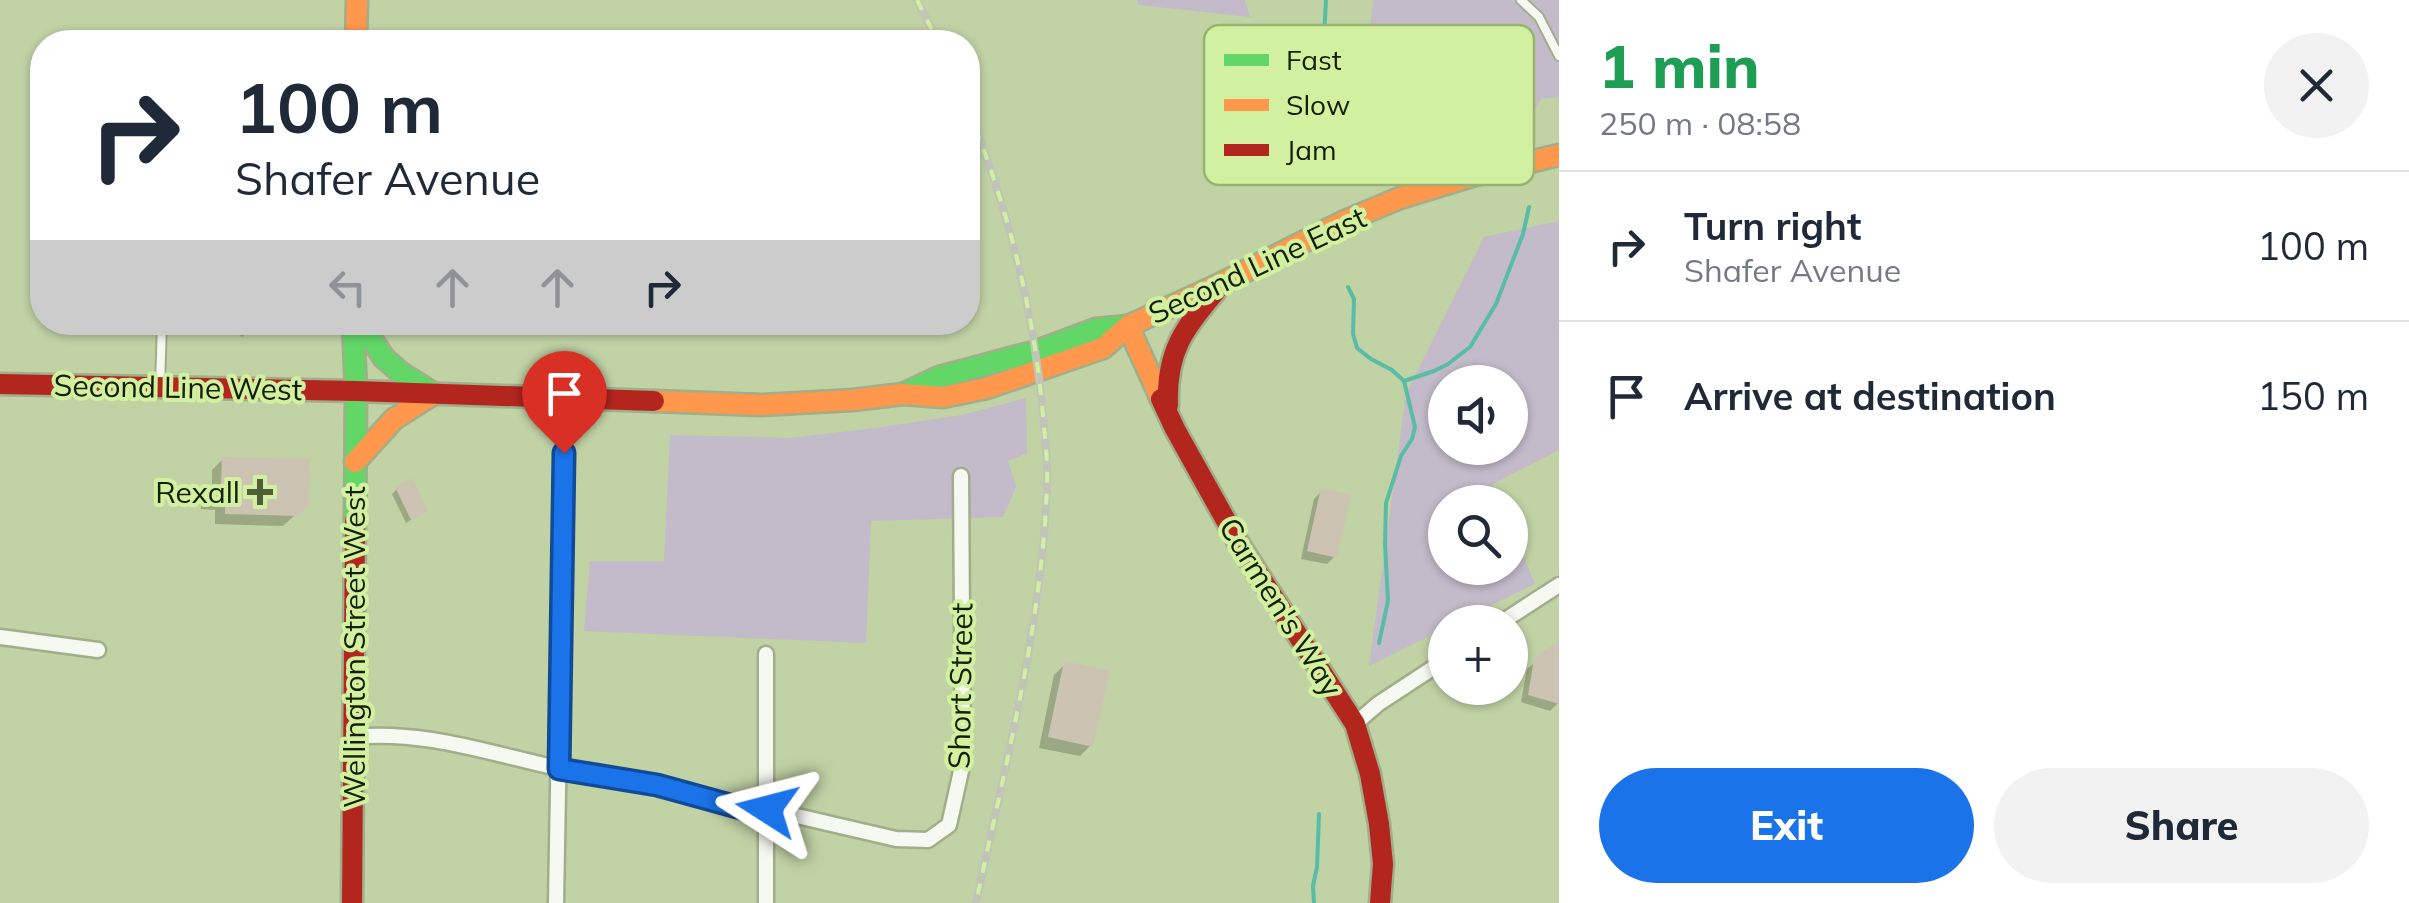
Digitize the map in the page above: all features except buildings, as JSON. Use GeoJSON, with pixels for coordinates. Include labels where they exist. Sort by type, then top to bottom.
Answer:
{"type":"FeatureCollection","features":[{"type":"Feature","properties":{"kind":"main road"},"geometry":{"type":"LineString","coordinates":[[356,30],[357,0]]}},
{"type":"Feature","properties":{"kind":"main road","name":"Second Line East"},"geometry":{"type":"LineString","coordinates":[[1534,161],[1559,155]]}},
{"type":"Feature","properties":{"kind":"main road","name":"Second Line East"},"geometry":{"type":"LineString","coordinates":[[356,391],[761,405],[903,394],[939,377],[1037,351],[1096,330],[1128,326],[1345,221],[1442,185]]}},
{"type":"Feature","properties":{"kind":"main road"},"geometry":{"type":"LineString","coordinates":[[1168,415],[1166,385],[1174,344],[1185,325],[1222,283]]}},
{"type":"Feature","properties":{"kind":"main road","name":"Carmen's Way"},"geometry":{"type":"LineString","coordinates":[[1128,326],[1168,415],[1239,544],[1355,724],[1380,824],[1387,902]]}},
{"type":"Feature","properties":{"kind":"main road","name":"Wellington Street West"},"geometry":{"type":"LineString","coordinates":[[352,903],[357,335]]}},
{"type":"Feature","properties":{"kind":"main road"},"geometry":{"type":"LineString","coordinates":[[356,462],[394,418],[435,394],[401,373],[367,335]]}},
{"type":"Feature","properties":{"kind":"main road","name":"Second Line West"},"geometry":{"type":"LineString","coordinates":[[0,384],[356,391]]}},
{"type":"Feature","properties":{"kind":"street"},"geometry":{"type":"LineString","coordinates":[[556,903],[564,453]]}},
{"type":"Feature","properties":{"kind":"street","name":"Short Street"},"geometry":{"type":"LineString","coordinates":[[353,738],[387,734],[462,745],[559,769],[657,785],[748,810],[767,809],[896,840],[928,840],[949,825],[962,762],[961,476]]}},
{"type":"Feature","properties":{"kind":"street"},"geometry":{"type":"LineString","coordinates":[[1528,605],[1559,585]]}},
{"type":"Feature","properties":{"kind":"street"},"geometry":{"type":"LineString","coordinates":[[0,638],[98,650]]}},
{"type":"Feature","properties":{"kind":"street"},"geometry":{"type":"LineString","coordinates":[[766,654],[766,903]]}},
{"type":"Feature","properties":{"kind":"street"},"geometry":{"type":"LineString","coordinates":[[1355,724],[1428,671]]}},
{"type":"Feature","properties":{"kind":"lane"},"geometry":{"type":"LineString","coordinates":[[1521,0],[1539,18],[1559,56]]}},
{"type":"Feature","properties":{"kind":"lane"},"geometry":{"type":"LineString","coordinates":[[160,387],[162,335]]}},
{"type":"Feature","properties":{"kind":"shaded area"},"geometry":{"type":"Polygon","coordinates":[[[1137,0],[1245,0],[1250,17],[1139,5],[1137,0]]]}},
{"type":"Feature","properties":{"kind":"shaded area"},"geometry":{"type":"Polygon","coordinates":[[[1373,0],[1559,0],[1559,97],[1541,99],[1534,111],[1534,25],[1370,25],[1373,0]]]}},
{"type":"Feature","properties":{"kind":"shaded area"},"geometry":{"type":"Polygon","coordinates":[[[1559,221],[1559,450],[1493,485],[1428,485],[1428,585],[1528,585],[1528,568],[1535,584],[1491,605],[1428,605],[1428,636],[1369,666],[1406,394],[1484,237],[1559,221]]]}},
{"type":"Feature","properties":{"kind":"shaded area"},"geometry":{"type":"Polygon","coordinates":[[[1026,398],[1027,453],[1008,461],[1016,487],[1003,517],[871,521],[866,643],[584,631],[590,561],[664,561],[670,435],[790,438],[962,415],[1026,398]]]}},
{"type":"Feature","properties":{"kind":"waterway"},"geometry":{"type":"LineString","coordinates":[[1325,25],[1326,0]]}},
{"type":"Feature","properties":{"kind":"waterway"},"geometry":{"type":"LineString","coordinates":[[1404,381],[1448,364],[1470,347],[1496,304],[1523,234],[1529,207]]}},
{"type":"Feature","properties":{"kind":"waterway"},"geometry":{"type":"LineString","coordinates":[[1348,287],[1354,299],[1353,334],[1357,348],[1404,381],[1415,427],[1386,503],[1388,601],[1379,643]]}},
{"type":"Feature","properties":{"kind":"waterway"},"geometry":{"type":"LineString","coordinates":[[1314,903],[1319,814]]}},
{"type":"Feature","properties":{"kind":"railway"},"geometry":{"type":"LineString","coordinates":[[917,0],[932,30]]}},
{"type":"Feature","properties":{"kind":"railway"},"geometry":{"type":"LineString","coordinates":[[976,903],[1030,643],[1044,538],[1047,476],[1039,376],[1026,298],[1007,221],[980,142]]}},
{"type":"Feature","properties":{"kind":"traffic: fast"},"geometry":{"type":"LineString","coordinates":[[905,393],[939,377],[1037,351],[1096,329],[1128,326]]}},
{"type":"Feature","properties":{"kind":"traffic: fast"},"geometry":{"type":"LineString","coordinates":[[354,335],[355,521]]}},
{"type":"Feature","properties":{"kind":"traffic: fast"},"geometry":{"type":"LineString","coordinates":[[369,335],[384,358],[433,393]]}},
{"type":"Feature","properties":{"kind":"traffic: slow"},"geometry":{"type":"LineString","coordinates":[[356,30],[357,0]]}},
{"type":"Feature","properties":{"kind":"traffic: slow"},"geometry":{"type":"LineString","coordinates":[[1534,161],[1559,155]]}},
{"type":"Feature","properties":{"kind":"traffic: slow"},"geometry":{"type":"LineString","coordinates":[[1161,399],[1128,326],[1345,221],[1442,185]]}},
{"type":"Feature","properties":{"kind":"traffic: slow"},"geometry":{"type":"LineString","coordinates":[[654,401],[761,405],[903,394],[943,397],[987,388],[1103,348],[1128,326]]}},
{"type":"Feature","properties":{"kind":"traffic: slow"},"geometry":{"type":"LineString","coordinates":[[355,462],[394,419],[432,395]]}},
{"type":"Feature","properties":{"kind":"traffic: jam"},"geometry":{"type":"LineString","coordinates":[[1168,405],[1170,371],[1179,343],[1216,291]]}},
{"type":"Feature","properties":{"kind":"traffic: jam"},"geometry":{"type":"LineString","coordinates":[[0,384],[654,401]]}},
{"type":"Feature","properties":{"kind":"traffic: jam"},"geometry":{"type":"LineString","coordinates":[[1161,399],[1239,544],[1355,724],[1379,824],[1383,864],[1380,903]]}},
{"type":"Feature","properties":{"kind":"traffic: jam"},"geometry":{"type":"LineString","coordinates":[[352,903],[355,521]]}},
{"type":"Feature","properties":{"kind":"place","name":"Rexall"},"geometry":{"type":"Point","coordinates":[260,492]}},
{"type":"Feature","properties":{"kind":"route"},"geometry":{"type":"LineString","coordinates":[[564,453],[559,769],[657,785],[748,810],[767,809]]}}]}
